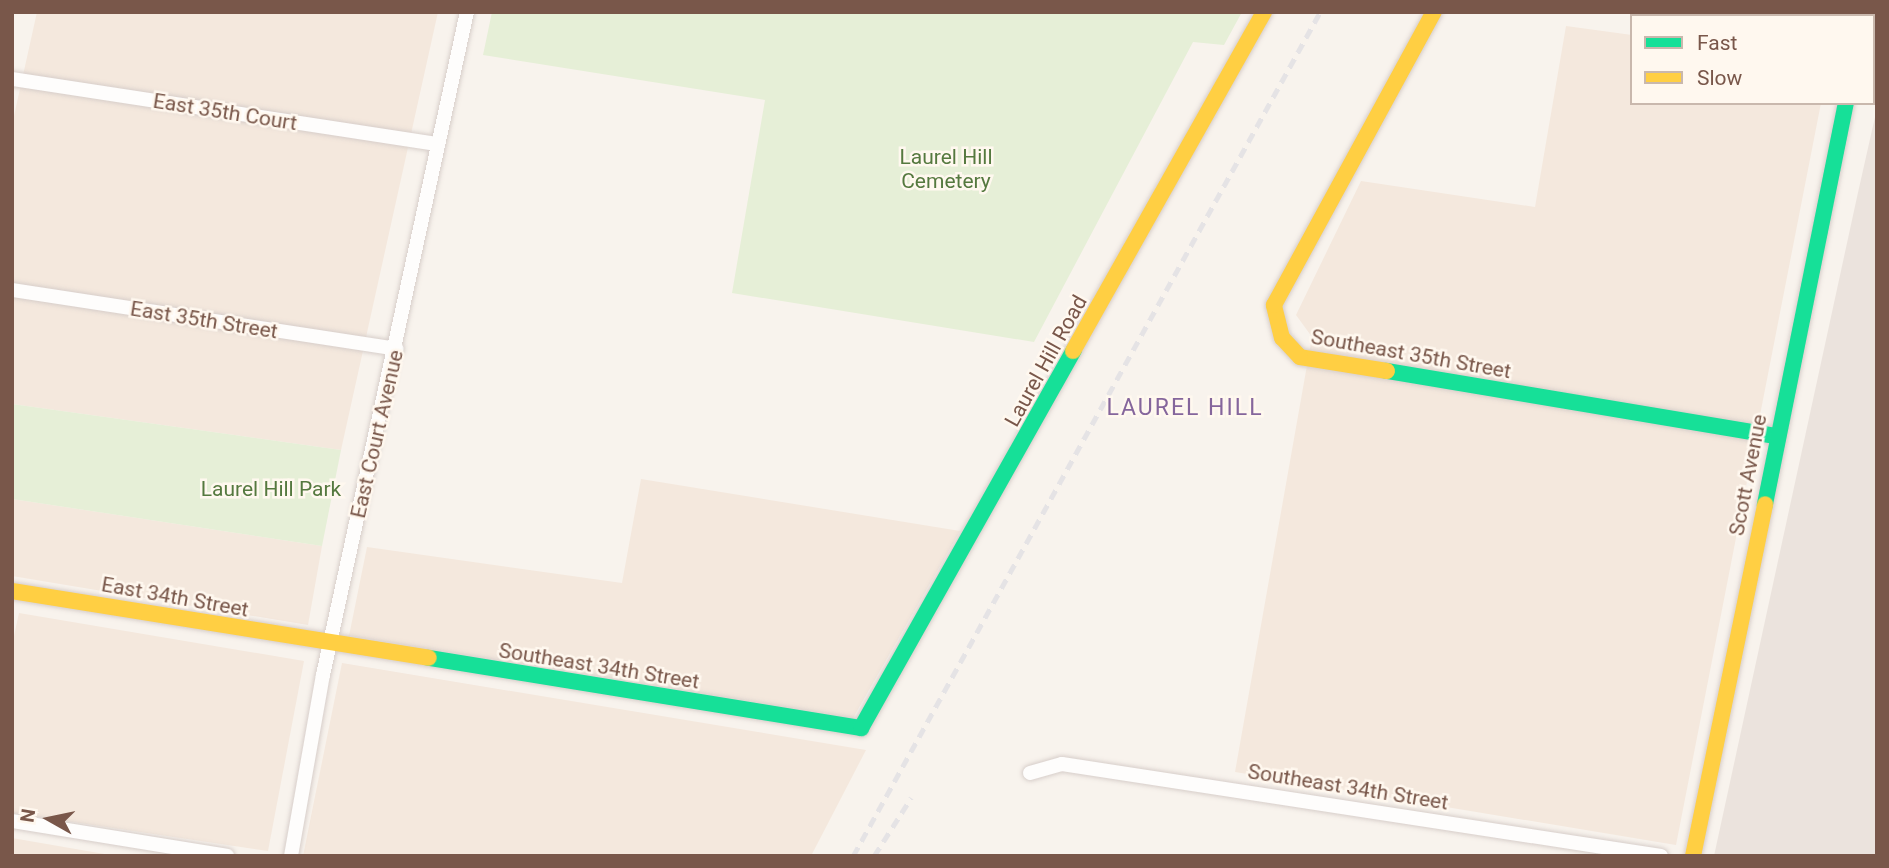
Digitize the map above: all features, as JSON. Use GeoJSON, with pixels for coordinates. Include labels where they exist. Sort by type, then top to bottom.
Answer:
{"type":"FeatureCollection","features":[{"type":"Feature","properties":{"kind":"street","name":"East Court Avenue"},"geometry":{"type":"LineString","coordinates":[[291,856],[330,645],[467,12]]}},
{"type":"Feature","properties":{"kind":"street","name":"Laurel Hill Road"},"geometry":{"type":"LineString","coordinates":[[861,728],[1264,12]]}},
{"type":"Feature","properties":{"kind":"street","name":"Southeast 35th Street"},"geometry":{"type":"LineString","coordinates":[[1434,12],[1274,305],[1282,338],[1300,357],[1777,436]]}},
{"type":"Feature","properties":{"kind":"street","name":"East 35th Court"},"geometry":{"type":"LineString","coordinates":[[12,79],[438,144]]}},
{"type":"Feature","properties":{"kind":"street","name":"Scott Avenue"},"geometry":{"type":"LineString","coordinates":[[1693,856],[1846,105]]}},
{"type":"Feature","properties":{"kind":"street","name":"East 35th Street"},"geometry":{"type":"LineString","coordinates":[[12,290],[396,349]]}},
{"type":"Feature","properties":{"kind":"street","name":"East 34th Street"},"geometry":{"type":"LineString","coordinates":[[12,592],[330,645]]}},
{"type":"Feature","properties":{"kind":"street","name":"Southeast 34th Street"},"geometry":{"type":"LineString","coordinates":[[330,645],[861,728]]}},
{"type":"Feature","properties":{"kind":"street","name":"Southeast 34th Street"},"geometry":{"type":"LineString","coordinates":[[1030,773],[1062,764],[1661,856]]}},
{"type":"Feature","properties":{"kind":"street"},"geometry":{"type":"LineString","coordinates":[[12,821],[227,856]]}},
{"type":"Feature","properties":{"kind":"shaded area"},"geometry":{"type":"Polygon","coordinates":[[[37,12],[438,12],[341,450],[12,404],[12,125],[37,12]]]}},
{"type":"Feature","properties":{"kind":"shaded area"},"geometry":{"type":"Polygon","coordinates":[[[1566,26],[1630,35],[1630,105],[1821,105],[1676,845],[1235,772],[1312,337],[1296,315],[1361,181],[1535,207],[1566,26]]]}},
{"type":"Feature","properties":{"kind":"shaded area"},"geometry":{"type":"Polygon","coordinates":[[[1877,108],[1877,856],[1714,856],[1857,197],[1877,108]]]}},
{"type":"Feature","properties":{"kind":"shaded area"},"geometry":{"type":"Polygon","coordinates":[[[641,479],[960,531],[853,718],[349,636],[367,547],[622,583],[641,479]]]}},
{"type":"Feature","properties":{"kind":"shaded area"},"geometry":{"type":"Polygon","coordinates":[[[12,499],[322,546],[308,625],[12,576],[12,499]]]}},
{"type":"Feature","properties":{"kind":"shaded area"},"geometry":{"type":"Polygon","coordinates":[[[19,613],[304,661],[268,851],[12,813],[12,645],[19,613]]]}},
{"type":"Feature","properties":{"kind":"shaded area"},"geometry":{"type":"Polygon","coordinates":[[[342,663],[866,750],[811,856],[303,856],[342,663]]]}},
{"type":"Feature","properties":{"kind":"shaded area"},"geometry":{"type":"Polygon","coordinates":[[[12,838],[116,856],[12,856],[12,838]]]}},
{"type":"Feature","properties":{"kind":"green space","name":"Laurel Hill Cemetery"},"geometry":{"type":"Polygon","coordinates":[[[492,12],[1242,12],[1224,45],[1193,42],[1034,342],[732,293],[765,100],[483,55],[492,12]]]}},
{"type":"Feature","properties":{"kind":"green space","name":"Laurel Hill Park"},"geometry":{"type":"Polygon","coordinates":[[[12,404],[341,450],[322,546],[12,499],[12,404]]]}},
{"type":"Feature","properties":{"kind":"railway"},"geometry":{"type":"LineString","coordinates":[[853,856],[1320,12]]}},
{"type":"Feature","properties":{"kind":"railway"},"geometry":{"type":"LineString","coordinates":[[874,856],[911,798]]}},
{"type":"Feature","properties":{"kind":"traffic: fast"},"geometry":{"type":"LineString","coordinates":[[1765,504],[1846,105]]}},
{"type":"Feature","properties":{"kind":"traffic: fast"},"geometry":{"type":"LineString","coordinates":[[429,658],[861,728],[1073,351]]}},
{"type":"Feature","properties":{"kind":"traffic: fast"},"geometry":{"type":"LineString","coordinates":[[1387,371],[1777,436]]}},
{"type":"Feature","properties":{"kind":"traffic: slow"},"geometry":{"type":"LineString","coordinates":[[1073,351],[1264,12]]}},
{"type":"Feature","properties":{"kind":"traffic: slow"},"geometry":{"type":"LineString","coordinates":[[1387,371],[1300,357],[1282,338],[1274,305],[1434,12]]}},
{"type":"Feature","properties":{"kind":"traffic: slow"},"geometry":{"type":"LineString","coordinates":[[1693,856],[1765,504]]}},
{"type":"Feature","properties":{"kind":"traffic: slow"},"geometry":{"type":"LineString","coordinates":[[12,591],[429,658]]}},
{"type":"Feature","properties":{"kind":"district","name":"LAUREL HILL"},"geometry":{"type":"Point","coordinates":[1185,408]}}]}
